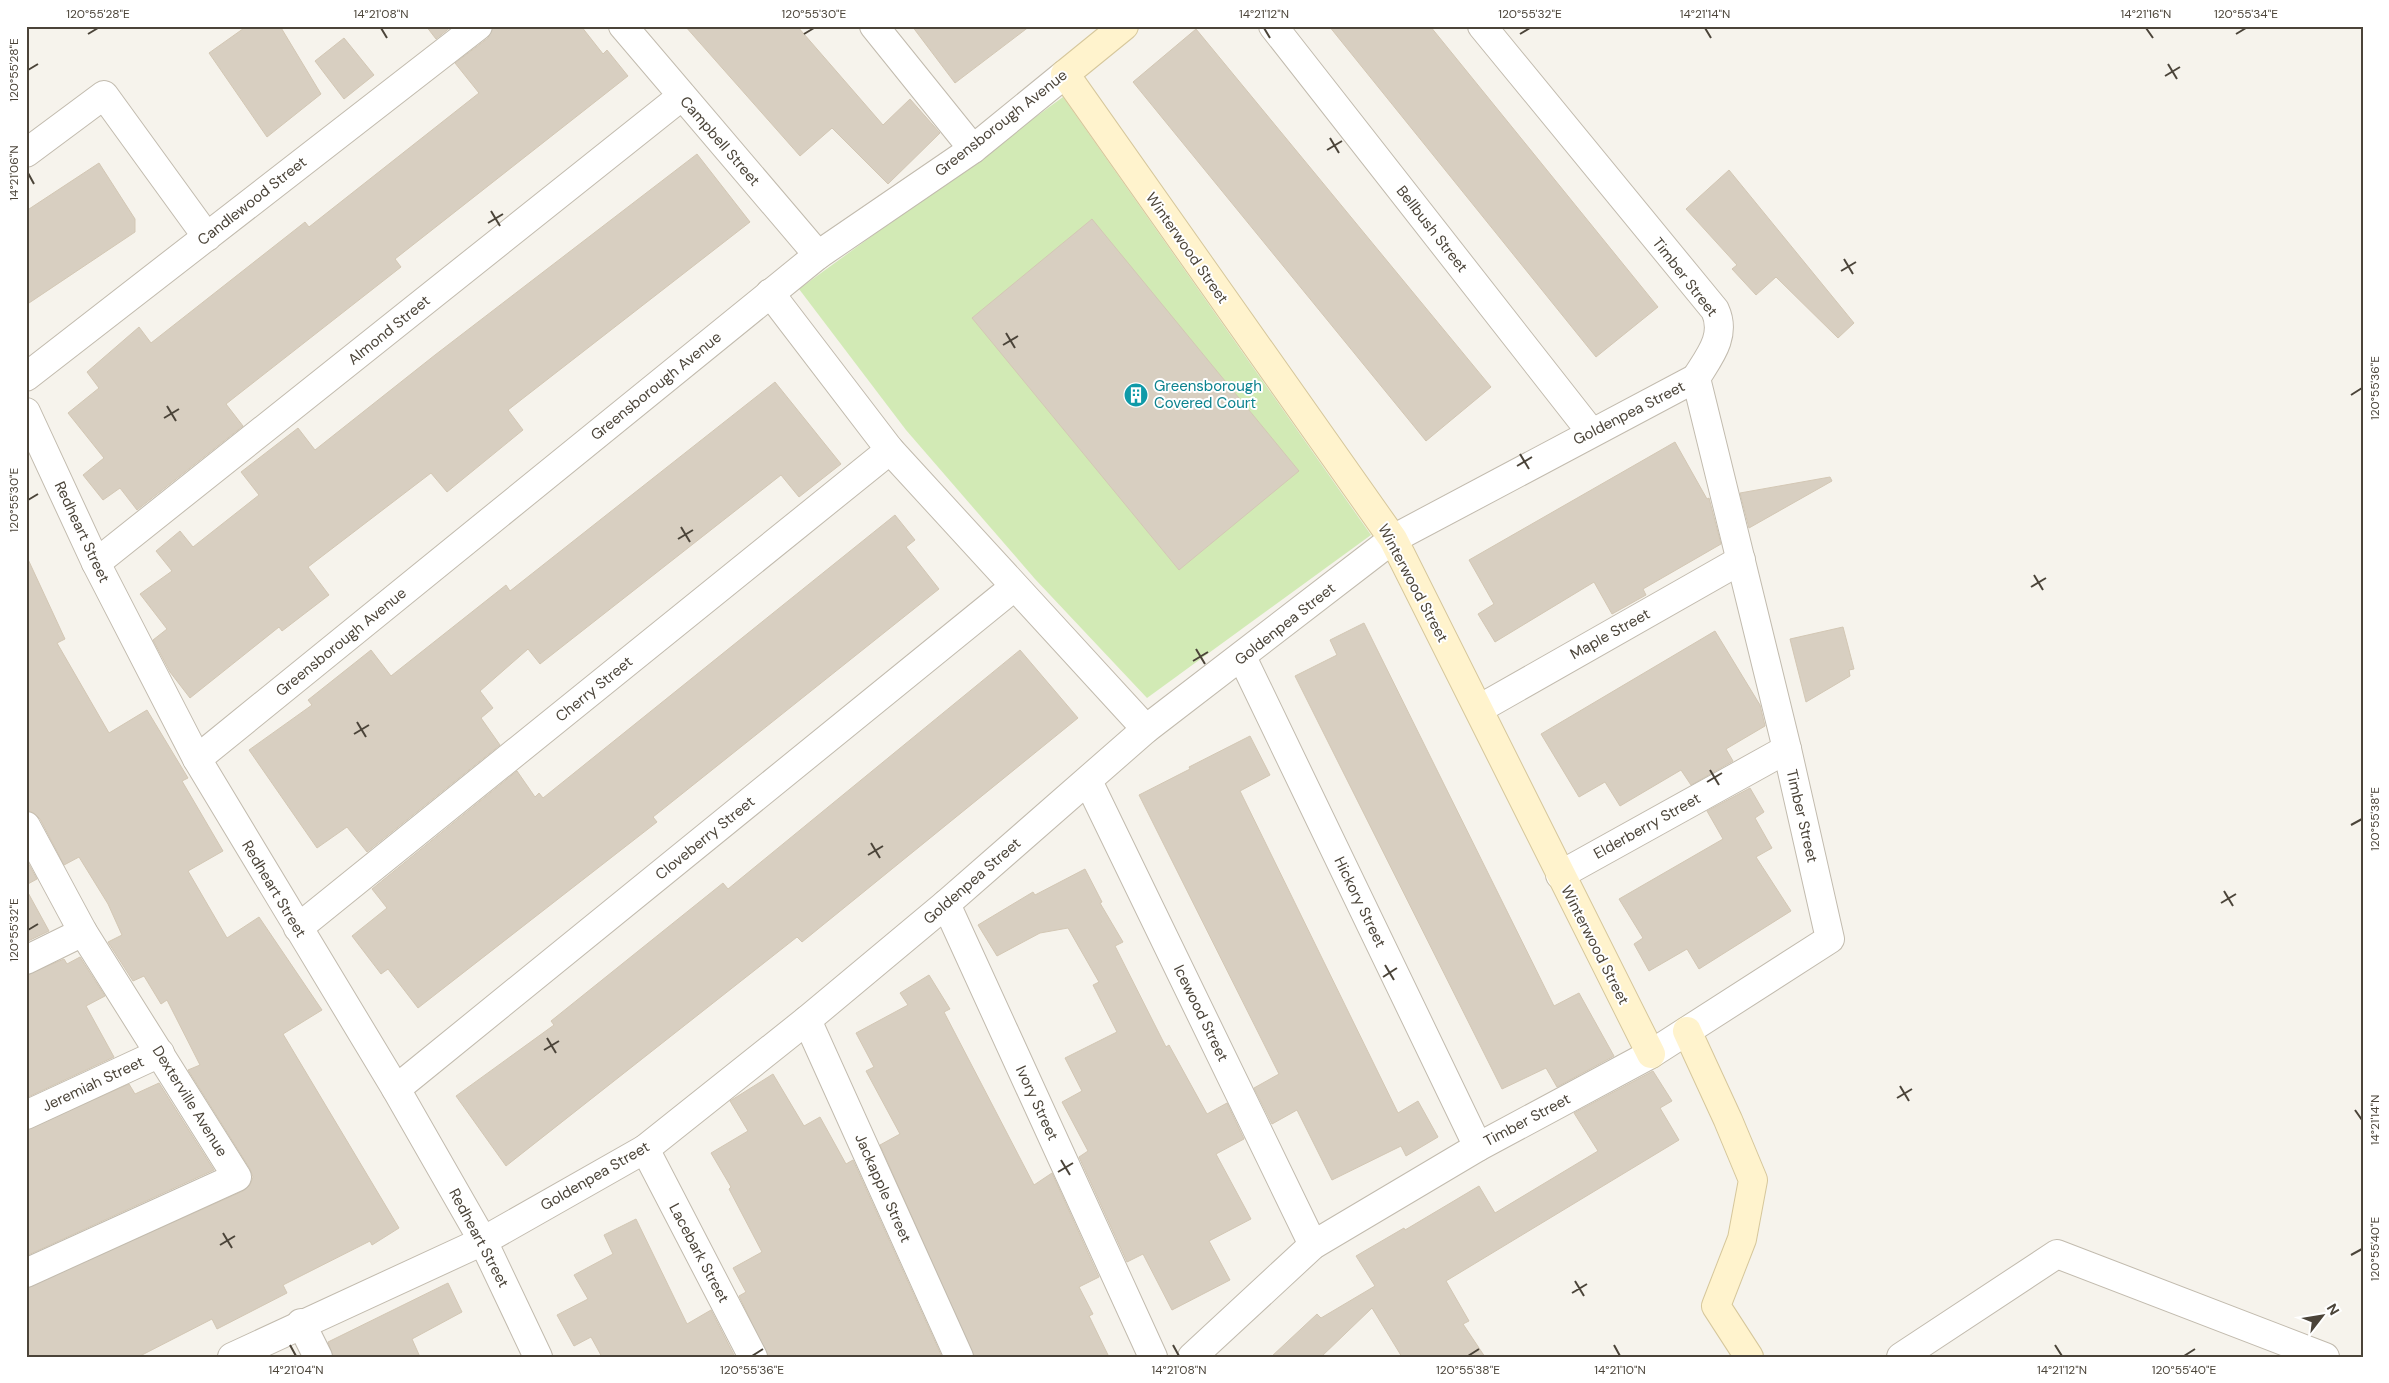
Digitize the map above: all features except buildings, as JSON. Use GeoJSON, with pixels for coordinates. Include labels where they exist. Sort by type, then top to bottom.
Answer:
{"type":"FeatureCollection","features":[{"type":"Feature","properties":{"kind":"street","name":"Candlewood Street"},"geometry":{"type":"LineString","coordinates":[[26,376],[478,26]]}},
{"type":"Feature","properties":{"kind":"street","name":"Campbell Street"},"geometry":{"type":"LineString","coordinates":[[623,26],[818,255]]}},
{"type":"Feature","properties":{"kind":"street"},"geometry":{"type":"LineString","coordinates":[[874,26],[973,149]]}},
{"type":"Feature","properties":{"kind":"street","name":"Greensborough Avenue"},"geometry":{"type":"LineString","coordinates":[[197,759],[818,255],[973,149],[1124,26]]}},
{"type":"Feature","properties":{"kind":"street","name":"Bellbush Street"},"geometry":{"type":"LineString","coordinates":[[1273,26],[1591,432]]}},
{"type":"Feature","properties":{"kind":"street","name":"Timber Street"},"geometry":{"type":"LineString","coordinates":[[1192,1357],[1313,1245],[1478,1147],[1651,1054],[1830,939],[1787,748],[1696,378],[1718,342],[1718,318],[1715,310],[1482,26]]}},
{"type":"Feature","properties":{"kind":"street","name":"Winterwood Street"},"geometry":{"type":"LineString","coordinates":[[1065,74],[1393,539],[1651,1054]]}},
{"type":"Feature","properties":{"kind":"street"},"geometry":{"type":"LineString","coordinates":[[26,153],[104,95],[206,237]]}},
{"type":"Feature","properties":{"kind":"street","name":"Almond Street"},"geometry":{"type":"LineString","coordinates":[[96,563],[682,96]]}},
{"type":"Feature","properties":{"kind":"street"},"geometry":{"type":"LineString","coordinates":[[770,293],[890,450],[1146,729]]}},
{"type":"Feature","properties":{"kind":"street","name":"Goldenpea Street"},"geometry":{"type":"LineString","coordinates":[[232,1357],[483,1241],[645,1149],[807,1020],[946,904],[1146,729],[1393,539],[1591,432],[1696,378]]}},
{"type":"Feature","properties":{"kind":"street","name":"Redheart Street"},"geometry":{"type":"LineString","coordinates":[[26,412],[96,563],[197,759],[396,1090],[483,1241],[538,1357]]}},
{"type":"Feature","properties":{"kind":"street","name":"Cherry Street"},"geometry":{"type":"LineString","coordinates":[[298,928],[890,450]]}},
{"type":"Feature","properties":{"kind":"street","name":"Maple Street"},"geometry":{"type":"LineString","coordinates":[[1479,708],[1741,560]]}},
{"type":"Feature","properties":{"kind":"street","name":"Cloveberry Street"},"geometry":{"type":"LineString","coordinates":[[396,1090],[1014,587]]}},
{"type":"Feature","properties":{"kind":"street","name":"Hickory Street"},"geometry":{"type":"LineString","coordinates":[[1242,657],[1478,1147]]}},
{"type":"Feature","properties":{"kind":"street","name":"Elderberry Street"},"geometry":{"type":"LineString","coordinates":[[1560,875],[1787,748]]}},
{"type":"Feature","properties":{"kind":"street","name":"Icewood Street"},"geometry":{"type":"LineString","coordinates":[[1088,781],[1313,1245]]}},
{"type":"Feature","properties":{"kind":"street","name":"Dexterville Avenue"},"geometry":{"type":"LineString","coordinates":[[26,826],[83,932],[237,1177],[26,1274]]}},
{"type":"Feature","properties":{"kind":"street","name":"Ivory Street"},"geometry":{"type":"LineString","coordinates":[[946,904],[1153,1357]]}},
{"type":"Feature","properties":{"kind":"street"},"geometry":{"type":"LineString","coordinates":[[26,960],[83,932]]}},
{"type":"Feature","properties":{"kind":"street","name":"Jackapple Street"},"geometry":{"type":"LineString","coordinates":[[807,1020],[959,1357]]}},
{"type":"Feature","properties":{"kind":"street"},"geometry":{"type":"LineString","coordinates":[[1687,1031],[1753,1180],[1742,1239],[1716,1306],[1749,1357]]}},
{"type":"Feature","properties":{"kind":"street","name":"Jeremiah Street"},"geometry":{"type":"LineString","coordinates":[[26,1115],[160,1053]]}},
{"type":"Feature","properties":{"kind":"street","name":"Lacebark Street"},"geometry":{"type":"LineString","coordinates":[[645,1149],[753,1357]]}},
{"type":"Feature","properties":{"kind":"street"},"geometry":{"type":"LineString","coordinates":[[1900,1357],[2057,1254],[2325,1357]]}},
{"type":"Feature","properties":{"kind":"street"},"geometry":{"type":"LineString","coordinates":[[302,1323],[318,1357]]}},
{"type":"Feature","properties":{"kind":"street"},"geometry":{"type":"LineString","coordinates":[[2262,1357],[2285,1342]]}},
{"type":"Feature","properties":{"kind":"green space"},"geometry":{"type":"Polygon","coordinates":[[[1063,97],[1371,535],[1147,698],[1035,579],[906,430],[799,289],[1063,97]]]}},
{"type":"Feature","properties":{"kind":"place","name":"Greensborough Covered Court"},"geometry":{"type":"Point","coordinates":[1136,395]}}]}
